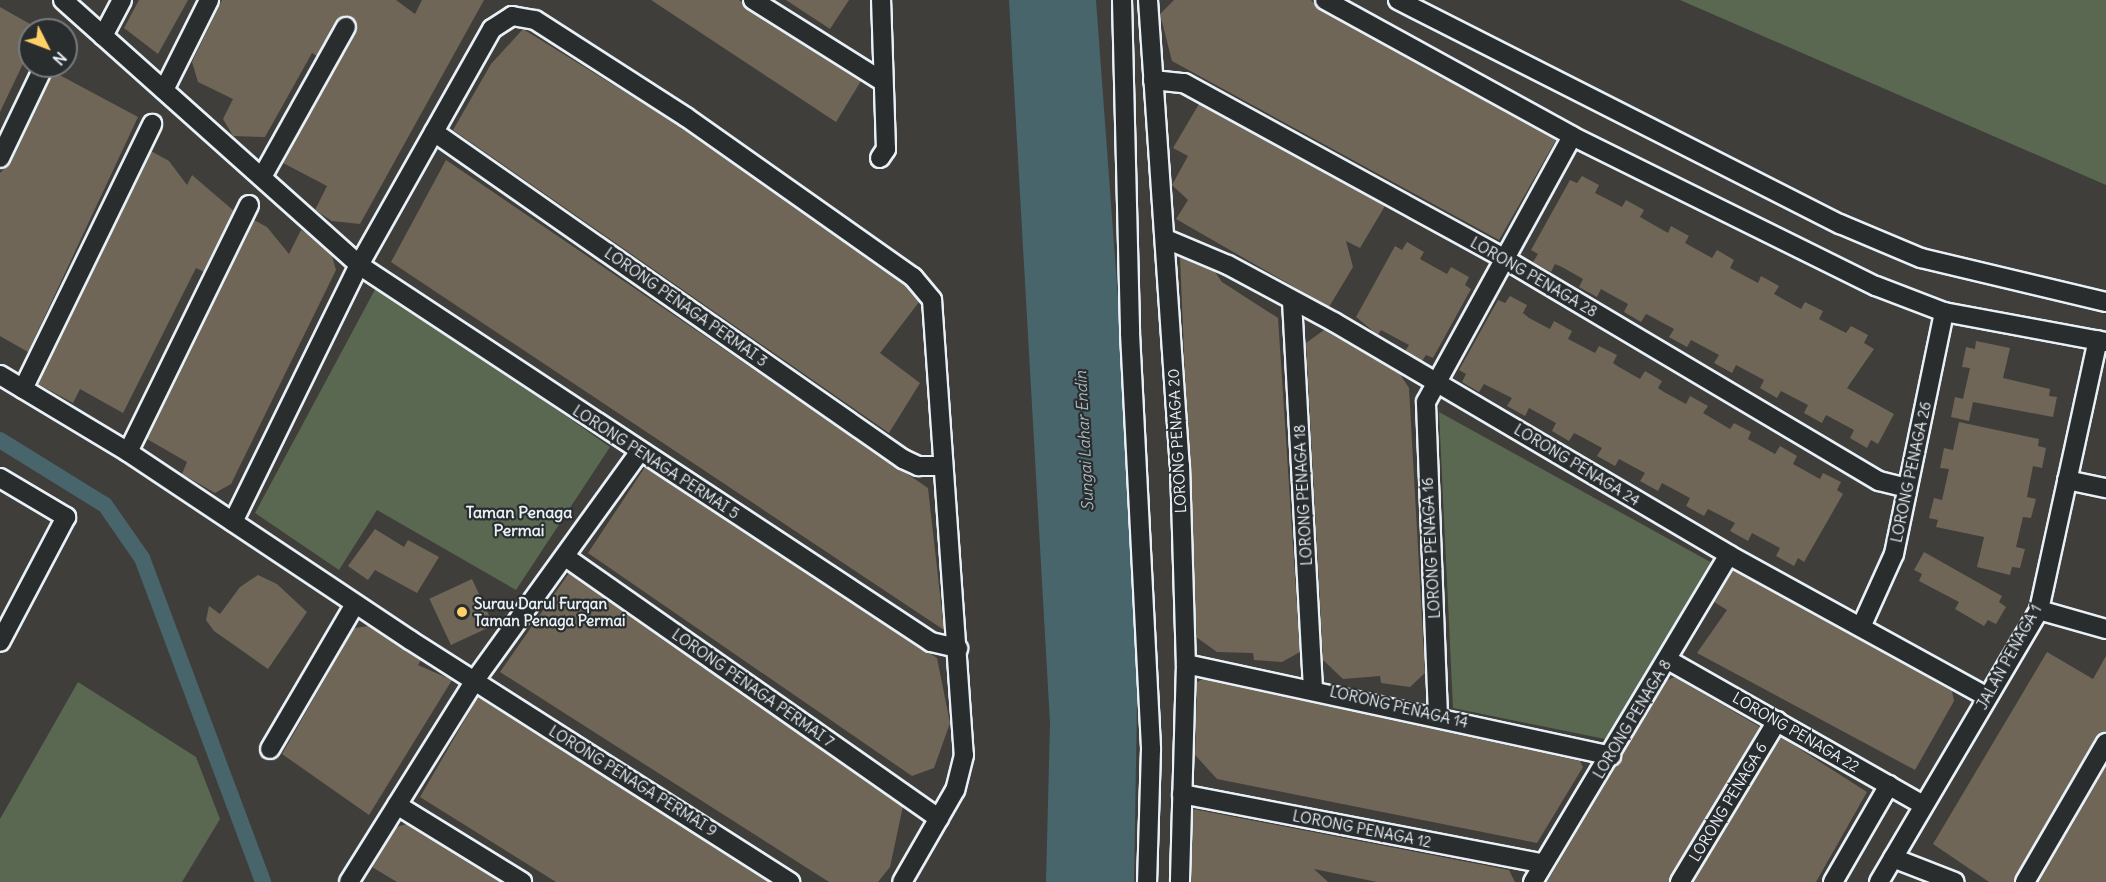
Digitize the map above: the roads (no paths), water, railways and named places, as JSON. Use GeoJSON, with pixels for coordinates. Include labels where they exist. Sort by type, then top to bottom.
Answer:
{"type":"FeatureCollection","features":[{"type":"Feature","properties":{"kind":"street","name":"LORONG PENAGA PERMAI 5"},"geometry":{"type":"LineString","coordinates":[[63,0],[359,265],[931,642],[958,648]]}},
{"type":"Feature","properties":{"kind":"street"},"geometry":{"type":"LineString","coordinates":[[103,36],[122,0]]}},
{"type":"Feature","properties":{"kind":"street"},"geometry":{"type":"LineString","coordinates":[[164,90],[208,0]]}},
{"type":"Feature","properties":{"kind":"street"},"geometry":{"type":"LineString","coordinates":[[753,0],[882,81]]}},
{"type":"Feature","properties":{"kind":"street"},"geometry":{"type":"LineString","coordinates":[[880,158],[886,148],[881,0]]}},
{"type":"Feature","properties":{"kind":"street"},"geometry":{"type":"LineString","coordinates":[[1122,0],[1130,333],[1151,749],[1147,882]]}},
{"type":"Feature","properties":{"kind":"street","name":"LORONG PENAGA 20"},"geometry":{"type":"LineString","coordinates":[[1149,0],[1166,239],[1186,664],[1180,882]]}},
{"type":"Feature","properties":{"kind":"street"},"geometry":{"type":"LineString","coordinates":[[1325,0],[1572,136],[1742,223],[1944,312],[2102,341]]}},
{"type":"Feature","properties":{"kind":"street"},"geometry":{"type":"LineString","coordinates":[[1398,0],[1840,224],[1921,258],[2106,302]]}},
{"type":"Feature","properties":{"kind":"street"},"geometry":{"type":"LineString","coordinates":[[233,522],[359,265],[492,29],[512,16],[535,20],[686,117],[925,287],[932,300],[964,755],[939,818],[902,882]]}},
{"type":"Feature","properties":{"kind":"street"},"geometry":{"type":"LineString","coordinates":[[262,177],[346,27]]}},
{"type":"Feature","properties":{"kind":"street"},"geometry":{"type":"LineString","coordinates":[[0,158],[38,78]]}},
{"type":"Feature","properties":{"kind":"street","name":"LORONG PENAGA 28"},"geometry":{"type":"LineString","coordinates":[[1153,80],[1184,83],[1503,258],[1879,481],[1907,488]]}},
{"type":"Feature","properties":{"kind":"street"},"geometry":{"type":"LineString","coordinates":[[23,389],[152,124]]}},
{"type":"Feature","properties":{"kind":"street","name":"LORONG PENAGA PERMAI 3"},"geometry":{"type":"LineString","coordinates":[[434,132],[903,459],[918,466],[943,466]]}},
{"type":"Feature","properties":{"kind":"street","name":"LORONG PENAGA 16"},"geometry":{"type":"LineString","coordinates":[[1438,716],[1425,417],[1436,382],[1572,136]]}},
{"type":"Feature","properties":{"kind":"street"},"geometry":{"type":"LineString","coordinates":[[128,452],[249,205]]}},
{"type":"Feature","properties":{"kind":"street","name":"LORONG PENAGA 24"},"geometry":{"type":"LineString","coordinates":[[1166,239],[1228,265],[1436,382],[1729,555],[1987,697]]}},
{"type":"Feature","properties":{"kind":"street","name":"LORONG PENAGA 18"},"geometry":{"type":"LineString","coordinates":[[1292,301],[1313,688]]}},
{"type":"Feature","properties":{"kind":"street","name":"LORONG PENAGA 26"},"geometry":{"type":"LineString","coordinates":[[1861,627],[1894,554],[1944,312]]}},
{"type":"Feature","properties":{"kind":"street","name":"JALAN PENAGA 1"},"geometry":{"type":"LineString","coordinates":[[1879,882],[2039,610],[2067,480],[2102,341]]}},
{"type":"Feature","properties":{"kind":"street","name":"LORONG PENAGA PERMAI 9"},"geometry":{"type":"LineString","coordinates":[[0,375],[128,452],[355,604],[790,882]]}},
{"type":"Feature","properties":{"kind":"street"},"geometry":{"type":"LineString","coordinates":[[349,882],[475,680],[567,558],[640,451]]}},
{"type":"Feature","properties":{"kind":"street"},"geometry":{"type":"LineString","coordinates":[[0,478],[66,517],[0,642]]}},
{"type":"Feature","properties":{"kind":"street"},"geometry":{"type":"LineString","coordinates":[[2067,480],[2106,488]]}},
{"type":"Feature","properties":{"kind":"street","name":"LORONG PENAGA 8"},"geometry":{"type":"LineString","coordinates":[[1533,882],[1542,863],[1611,756],[1729,555]]}},
{"type":"Feature","properties":{"kind":"street","name":"LORONG PENAGA PERMAI 7"},"geometry":{"type":"LineString","coordinates":[[567,558],[939,818]]}},
{"type":"Feature","properties":{"kind":"street"},"geometry":{"type":"LineString","coordinates":[[270,749],[355,604]]}},
{"type":"Feature","properties":{"kind":"street"},"geometry":{"type":"LineString","coordinates":[[2039,610],[2106,629]]}},
{"type":"Feature","properties":{"kind":"street","name":"LORONG PENAGA 22"},"geometry":{"type":"LineString","coordinates":[[1668,660],[1923,805]]}},
{"type":"Feature","properties":{"kind":"street","name":"LORONG PENAGA 14"},"geometry":{"type":"LineString","coordinates":[[1186,664],[1313,688],[1611,756]]}},
{"type":"Feature","properties":{"kind":"street","name":"LORONG PENAGA 6"},"geometry":{"type":"LineString","coordinates":[[1680,882],[1777,721]]}},
{"type":"Feature","properties":{"kind":"street"},"geometry":{"type":"LineString","coordinates":[[2025,882],[2106,743]]}},
{"type":"Feature","properties":{"kind":"street"},"geometry":{"type":"LineString","coordinates":[[1833,882],[1889,785]]}},
{"type":"Feature","properties":{"kind":"street","name":"LORONG PENAGA 12"},"geometry":{"type":"LineString","coordinates":[[1182,794],[1542,863]]}},
{"type":"Feature","properties":{"kind":"street"},"geometry":{"type":"LineString","coordinates":[[397,805],[522,882]]}},
{"type":"Feature","properties":{"kind":"street"},"geometry":{"type":"LineString","coordinates":[[1893,858],[1955,882]]}},
{"type":"Feature","properties":{"kind":"water","name":"Sungai Lahar Endin"},"geometry":{"type":"Polygon","coordinates":[[[1009,0],[1096,0],[1139,584],[1134,882],[1046,882],[1050,723],[1009,0]]]}},
{"type":"Feature","properties":{"kind":"waterway"},"geometry":{"type":"LineString","coordinates":[[0,440],[105,505],[142,558],[263,882]]}},
{"type":"Feature","properties":{"kind":"place","name":"Surau Darul Furqan Taman Penaga Permai"},"geometry":{"type":"Point","coordinates":[462,612]}},
{"type":"Feature","properties":{"kind":"district","name":"Taman Penaga Permai"},"geometry":{"type":"Point","coordinates":[519,521]}}]}
